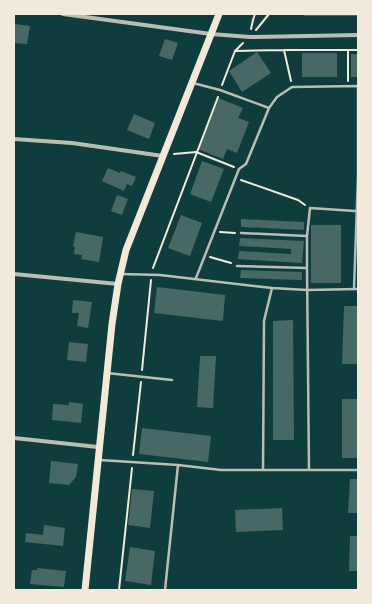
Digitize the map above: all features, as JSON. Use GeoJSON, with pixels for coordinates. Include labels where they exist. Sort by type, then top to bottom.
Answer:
{"type":"FeatureCollection","features":[{"type":"Feature","properties":{"kind":"main road"},"geometry":{"type":"LineString","coordinates":[[85,590],[98,447],[112,324],[120,274],[126,250],[219,14]]}},
{"type":"Feature","properties":{"kind":"street"},"geometry":{"type":"LineString","coordinates":[[63,14],[211,34],[250,37],[358,35]]}},
{"type":"Feature","properties":{"kind":"street"},"geometry":{"type":"LineString","coordinates":[[14,139],[72,143],[163,156]]}},
{"type":"Feature","properties":{"kind":"street"},"geometry":{"type":"LineString","coordinates":[[14,274],[118,284]]}},
{"type":"Feature","properties":{"kind":"street"},"geometry":{"type":"LineString","coordinates":[[14,438],[98,447]]}},
{"type":"Feature","properties":{"kind":"lane"},"geometry":{"type":"LineString","coordinates":[[191,83],[220,90],[269,108]]}},
{"type":"Feature","properties":{"kind":"lane"},"geometry":{"type":"LineString","coordinates":[[196,278],[239,169],[246,164],[269,108],[277,97],[292,86],[358,86],[358,176],[355,211],[354,289]]}},
{"type":"Feature","properties":{"kind":"lane"},"geometry":{"type":"LineString","coordinates":[[309,470],[307,236],[310,208],[355,211]]}},
{"type":"Feature","properties":{"kind":"lane"},"geometry":{"type":"LineString","coordinates":[[241,233],[307,236]]}},
{"type":"Feature","properties":{"kind":"lane"},"geometry":{"type":"LineString","coordinates":[[238,266],[307,268]]}},
{"type":"Feature","properties":{"kind":"lane"},"geometry":{"type":"LineString","coordinates":[[120,274],[196,278],[272,288],[307,290],[358,289]]}},
{"type":"Feature","properties":{"kind":"lane"},"geometry":{"type":"LineString","coordinates":[[263,470],[264,321],[272,288]]}},
{"type":"Feature","properties":{"kind":"lane"},"geometry":{"type":"LineString","coordinates":[[107,373],[172,380]]}},
{"type":"Feature","properties":{"kind":"lane"},"geometry":{"type":"LineString","coordinates":[[97,460],[133,461],[221,470],[358,470]]}},
{"type":"Feature","properties":{"kind":"lane"},"geometry":{"type":"LineString","coordinates":[[165,590],[178,465]]}},
{"type":"Feature","properties":{"kind":"path"},"geometry":{"type":"LineString","coordinates":[[250,37],[252,20],[255,14]]}},
{"type":"Feature","properties":{"kind":"path"},"geometry":{"type":"LineString","coordinates":[[119,590],[142,377],[151,275],[234,51],[250,37],[269,14]]}},
{"type":"Feature","properties":{"kind":"path"},"geometry":{"type":"LineString","coordinates":[[284,50],[292,86]]}},
{"type":"Feature","properties":{"kind":"path"},"geometry":{"type":"LineString","coordinates":[[348,50],[348,86]]}},
{"type":"Feature","properties":{"kind":"path"},"geometry":{"type":"LineString","coordinates":[[234,51],[358,50]]}},
{"type":"Feature","properties":{"kind":"path"},"geometry":{"type":"LineString","coordinates":[[163,156],[196,152],[239,169]]}},
{"type":"Feature","properties":{"kind":"path"},"geometry":{"type":"LineString","coordinates":[[235,178],[298,200],[310,208]]}},
{"type":"Feature","properties":{"kind":"path"},"geometry":{"type":"LineString","coordinates":[[214,232],[241,233]]}},
{"type":"Feature","properties":{"kind":"path"},"geometry":{"type":"LineString","coordinates":[[206,255],[238,266]]}},
{"type":"Feature","properties":{"kind":"building"},"geometry":{"type":"Polygon","coordinates":[[[304,14],[358,14],[358,16],[304,16],[304,14]]]}},
{"type":"Feature","properties":{"kind":"building"},"geometry":{"type":"Polygon","coordinates":[[[15,24],[30,26],[27,44],[14,43],[15,24]]]}},
{"type":"Feature","properties":{"kind":"building"},"geometry":{"type":"Polygon","coordinates":[[[165,39],[178,43],[172,60],[159,56],[165,39]]]}},
{"type":"Feature","properties":{"kind":"building"},"geometry":{"type":"Polygon","coordinates":[[[257,52],[271,73],[242,92],[229,71],[257,52]]]}},
{"type":"Feature","properties":{"kind":"building"},"geometry":{"type":"Polygon","coordinates":[[[302,53],[337,53],[337,77],[302,77],[302,53]]]}},
{"type":"Feature","properties":{"kind":"building"},"geometry":{"type":"Polygon","coordinates":[[[351,54],[358,54],[358,77],[351,77],[351,54]]]}},
{"type":"Feature","properties":{"kind":"building"},"geometry":{"type":"Polygon","coordinates":[[[218,98],[243,108],[238,118],[249,122],[237,153],[227,149],[223,159],[198,149],[218,98]]]}},
{"type":"Feature","properties":{"kind":"building"},"geometry":{"type":"Polygon","coordinates":[[[134,114],[155,123],[149,139],[127,130],[134,114]]]}},
{"type":"Feature","properties":{"kind":"building"},"geometry":{"type":"Polygon","coordinates":[[[202,161],[224,169],[211,202],[190,194],[202,161]]]}},
{"type":"Feature","properties":{"kind":"building"},"geometry":{"type":"Polygon","coordinates":[[[108,168],[136,177],[132,186],[127,184],[124,191],[102,181],[108,168]]]}},
{"type":"Feature","properties":{"kind":"building"},"geometry":{"type":"Polygon","coordinates":[[[117,195],[128,199],[122,215],[111,211],[117,195]]]}},
{"type":"Feature","properties":{"kind":"building"},"geometry":{"type":"Polygon","coordinates":[[[181,215],[202,223],[190,256],[168,248],[181,215]]]}},
{"type":"Feature","properties":{"kind":"building"},"geometry":{"type":"Polygon","coordinates":[[[241,219],[304,222],[304,230],[241,227],[241,219]]]}},
{"type":"Feature","properties":{"kind":"building"},"geometry":{"type":"Polygon","coordinates":[[[311,225],[341,225],[341,283],[311,283],[311,225]]]}},
{"type":"Feature","properties":{"kind":"building"},"geometry":{"type":"Polygon","coordinates":[[[76,232],[103,237],[99,262],[81,259],[82,255],[74,254],[75,247],[73,246],[76,232]]]}},
{"type":"Feature","properties":{"kind":"building"},"geometry":{"type":"Polygon","coordinates":[[[240,238],[304,241],[302,263],[238,259],[239,251],[291,254],[291,249],[239,246],[240,238]]]}},
{"type":"Feature","properties":{"kind":"building"},"geometry":{"type":"Polygon","coordinates":[[[241,270],[302,272],[302,280],[240,278],[241,270]]]}},
{"type":"Feature","properties":{"kind":"building"},"geometry":{"type":"Polygon","coordinates":[[[157,287],[225,295],[223,321],[154,313],[157,287]]]}},
{"type":"Feature","properties":{"kind":"building"},"geometry":{"type":"Polygon","coordinates":[[[73,300],[92,302],[88,328],[77,326],[79,313],[72,313],[73,300]]]}},
{"type":"Feature","properties":{"kind":"building"},"geometry":{"type":"Polygon","coordinates":[[[344,306],[358,306],[358,364],[342,364],[344,306]]]}},
{"type":"Feature","properties":{"kind":"building"},"geometry":{"type":"Polygon","coordinates":[[[293,320],[294,440],[273,440],[273,321],[293,320]]]}},
{"type":"Feature","properties":{"kind":"building"},"geometry":{"type":"Polygon","coordinates":[[[69,342],[88,344],[86,362],[67,360],[69,342]]]}},
{"type":"Feature","properties":{"kind":"building"},"geometry":{"type":"Polygon","coordinates":[[[200,356],[216,356],[213,408],[197,407],[200,356]]]}},
{"type":"Feature","properties":{"kind":"building"},"geometry":{"type":"Polygon","coordinates":[[[342,399],[358,399],[358,458],[342,458],[342,399]]]}},
{"type":"Feature","properties":{"kind":"building"},"geometry":{"type":"Polygon","coordinates":[[[69,402],[83,404],[81,423],[52,420],[53,404],[69,405],[69,402]]]}},
{"type":"Feature","properties":{"kind":"building"},"geometry":{"type":"Polygon","coordinates":[[[142,428],[211,436],[208,462],[139,454],[142,428]]]}},
{"type":"Feature","properties":{"kind":"building"},"geometry":{"type":"Polygon","coordinates":[[[51,461],[78,464],[76,477],[69,485],[49,483],[51,461]]]}},
{"type":"Feature","properties":{"kind":"building"},"geometry":{"type":"Polygon","coordinates":[[[350,479],[358,479],[358,513],[348,513],[350,479]]]}},
{"type":"Feature","properties":{"kind":"building"},"geometry":{"type":"Polygon","coordinates":[[[132,489],[154,491],[150,528],[128,525],[132,489]]]}},
{"type":"Feature","properties":{"kind":"building"},"geometry":{"type":"Polygon","coordinates":[[[282,508],[283,530],[236,532],[235,510],[282,508]]]}},
{"type":"Feature","properties":{"kind":"building"},"geometry":{"type":"Polygon","coordinates":[[[44,525],[65,528],[63,546],[25,542],[26,533],[43,535],[44,525]]]}},
{"type":"Feature","properties":{"kind":"building"},"geometry":{"type":"Polygon","coordinates":[[[350,536],[358,536],[358,571],[349,571],[350,536]]]}},
{"type":"Feature","properties":{"kind":"building"},"geometry":{"type":"Polygon","coordinates":[[[130,547],[155,551],[151,585],[125,581],[130,547]]]}},
{"type":"Feature","properties":{"kind":"building"},"geometry":{"type":"Polygon","coordinates":[[[37,568],[66,571],[64,587],[30,584],[32,570],[37,570],[37,568]]]}}]}
